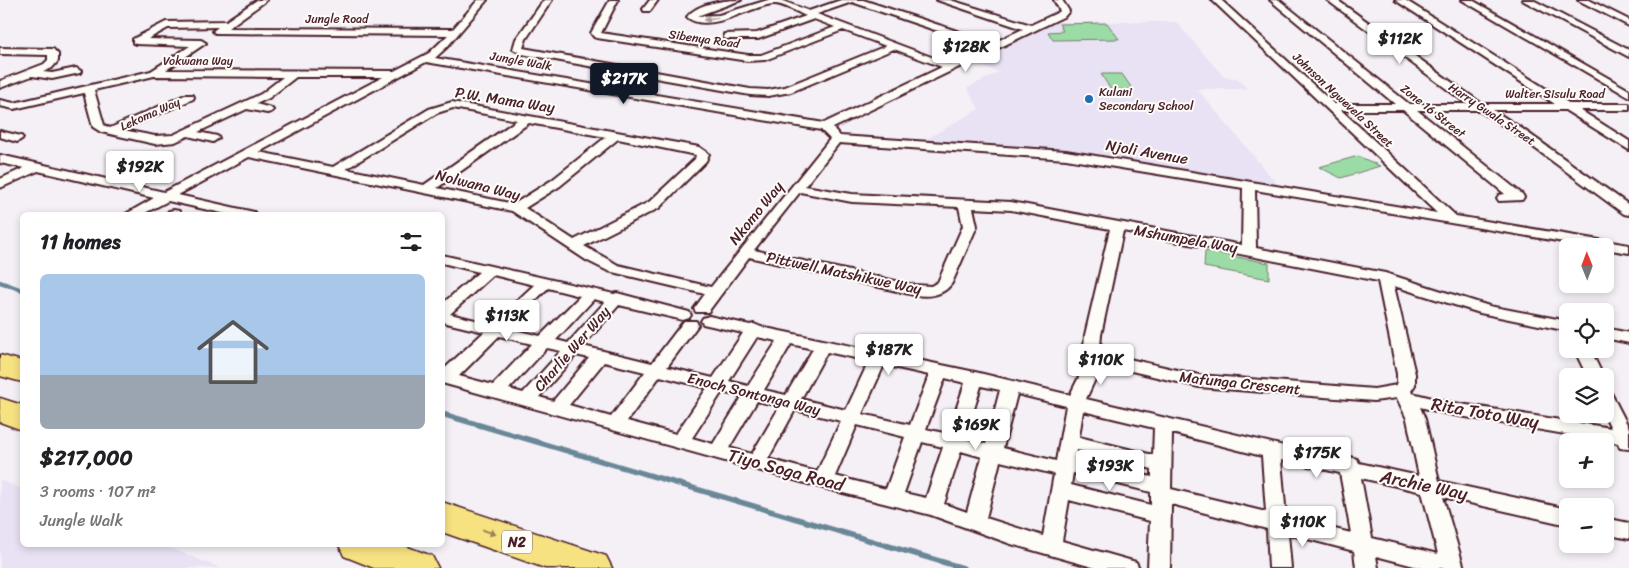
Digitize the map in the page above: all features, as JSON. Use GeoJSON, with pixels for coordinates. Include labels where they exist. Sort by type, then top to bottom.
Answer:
{"type":"FeatureCollection","features":[{"type":"Feature","properties":{"kind":"highway"},"geometry":{"type":"LineString","coordinates":[[0,365],[20,371]]}},
{"type":"Feature","properties":{"kind":"highway"},"geometry":{"type":"LineString","coordinates":[[0,410],[20,417]]}},
{"type":"Feature","properties":{"kind":"highway","name":"N2"},"geometry":{"type":"LineString","coordinates":[[445,518],[592,568]]}},
{"type":"Feature","properties":{"kind":"highway"},"geometry":{"type":"LineString","coordinates":[[363,547],[418,568]]}},
{"type":"Feature","properties":{"kind":"street"},"geometry":{"type":"LineString","coordinates":[[154,73],[218,32],[263,0]]}},
{"type":"Feature","properties":{"kind":"street"},"geometry":{"type":"LineString","coordinates":[[136,212],[426,59],[438,51],[483,0]]}},
{"type":"Feature","properties":{"kind":"street"},"geometry":{"type":"LineString","coordinates":[[548,0],[521,39],[518,49],[750,92],[768,93],[787,90],[894,46]]}},
{"type":"Feature","properties":{"kind":"street","name":"Sibenya Road"},"geometry":{"type":"LineString","coordinates":[[614,0],[596,33],[597,35],[753,59],[764,58],[842,26]]}},
{"type":"Feature","properties":{"kind":"street"},"geometry":{"type":"LineString","coordinates":[[647,9],[654,0]]}},
{"type":"Feature","properties":{"kind":"street"},"geometry":{"type":"LineString","coordinates":[[737,0],[695,12],[691,17],[707,20],[773,0],[950,67]]}},
{"type":"Feature","properties":{"kind":"street"},"geometry":{"type":"LineString","coordinates":[[727,36],[758,36],[849,0]]}},
{"type":"Feature","properties":{"kind":"street"},"geometry":{"type":"LineString","coordinates":[[855,0],[992,46]]}},
{"type":"Feature","properties":{"kind":"street"},"geometry":{"type":"LineString","coordinates":[[941,0],[1030,28]]}},
{"type":"Feature","properties":{"kind":"street"},"geometry":{"type":"LineString","coordinates":[[836,140],[825,127],[1064,12],[1058,0]]}},
{"type":"Feature","properties":{"kind":"street","name":"Johnson Ngwevela Street"},"geometry":{"type":"LineString","coordinates":[[1216,0],[1451,219]]}},
{"type":"Feature","properties":{"kind":"street","name":"Zone 16 Street"},"geometry":{"type":"LineString","coordinates":[[1274,0],[1517,198],[1504,198]]}},
{"type":"Feature","properties":{"kind":"street","name":"Harry Gwala Street"},"geometry":{"type":"LineString","coordinates":[[1331,0],[1629,211]]}},
{"type":"Feature","properties":{"kind":"street"},"geometry":{"type":"LineString","coordinates":[[1399,0],[1629,146]]}},
{"type":"Feature","properties":{"kind":"street"},"geometry":{"type":"LineString","coordinates":[[1466,0],[1629,94]]}},
{"type":"Feature","properties":{"kind":"street"},"geometry":{"type":"LineString","coordinates":[[1526,0],[1629,54]]}},
{"type":"Feature","properties":{"kind":"street"},"geometry":{"type":"LineString","coordinates":[[1582,0],[1629,23]]}},
{"type":"Feature","properties":{"kind":"street"},"geometry":{"type":"LineString","coordinates":[[201,43],[136,41],[166,24],[229,24]]}},
{"type":"Feature","properties":{"kind":"street","name":"Jungle Road"},"geometry":{"type":"LineString","coordinates":[[218,32],[456,32]]}},
{"type":"Feature","properties":{"kind":"street"},"geometry":{"type":"LineString","coordinates":[[0,51],[52,52],[53,62],[0,85]]}},
{"type":"Feature","properties":{"kind":"street","name":"Jungle Walk"},"geometry":{"type":"LineString","coordinates":[[426,59],[825,127]]}},
{"type":"Feature","properties":{"kind":"street"},"geometry":{"type":"LineString","coordinates":[[31,73],[52,76],[76,71]]}},
{"type":"Feature","properties":{"kind":"street","name":"Vokwana Way"},"geometry":{"type":"LineString","coordinates":[[0,103],[14,106],[154,73],[399,74]]}},
{"type":"Feature","properties":{"kind":"street","name":"Lekoma Way"},"geometry":{"type":"LineString","coordinates":[[88,89],[98,125],[102,128],[163,140],[188,133],[245,105],[270,92],[294,74]]}},
{"type":"Feature","properties":{"kind":"street","name":"Lekoma Way"},"geometry":{"type":"LineString","coordinates":[[112,131],[189,97]]}},
{"type":"Feature","properties":{"kind":"street"},"geometry":{"type":"LineString","coordinates":[[245,105],[267,110]]}},
{"type":"Feature","properties":{"kind":"street"},"geometry":{"type":"LineString","coordinates":[[0,117],[14,106]]}},
{"type":"Feature","properties":{"kind":"street","name":"P.W. Mama Way"},"geometry":{"type":"LineString","coordinates":[[334,170],[444,106],[456,106],[695,150],[702,153],[703,156],[654,206],[575,246]]}},
{"type":"Feature","properties":{"kind":"street","name":"Walter Sisulu Road"},"geometry":{"type":"LineString","coordinates":[[1331,108],[1629,107]]}},
{"type":"Feature","properties":{"kind":"street"},"geometry":{"type":"LineString","coordinates":[[427,189],[527,119]]}},
{"type":"Feature","properties":{"kind":"street","name":"Lekoma Way"},"geometry":{"type":"LineString","coordinates":[[188,133],[213,138]]}},
{"type":"Feature","properties":{"kind":"street"},"geometry":{"type":"LineString","coordinates":[[0,134],[17,138]]}},
{"type":"Feature","properties":{"kind":"street"},"geometry":{"type":"LineString","coordinates":[[516,208],[556,183],[615,136]]}},
{"type":"Feature","properties":{"kind":"street","name":"Njoli Avenue"},"geometry":{"type":"LineString","coordinates":[[836,140],[1066,155],[1629,249]]}},
{"type":"Feature","properties":{"kind":"street","name":"Nkomo Way"},"geometry":{"type":"LineString","coordinates":[[705,315],[715,292],[836,140]]}},
{"type":"Feature","properties":{"kind":"street","name":"Nolwana Way"},"geometry":{"type":"LineString","coordinates":[[248,153],[516,208],[600,262],[622,271],[715,292]]}},
{"type":"Feature","properties":{"kind":"street"},"geometry":{"type":"LineString","coordinates":[[0,159],[236,212]]}},
{"type":"Feature","properties":{"kind":"street"},"geometry":{"type":"LineString","coordinates":[[0,184],[37,167]]}},
{"type":"Feature","properties":{"kind":"street"},"geometry":{"type":"LineString","coordinates":[[1249,185],[1249,250]]}},
{"type":"Feature","properties":{"kind":"street","name":"Mshumpela Way"},"geometry":{"type":"LineString","coordinates":[[797,188],[852,198],[1011,206],[1385,277],[1486,310],[1559,324]]}},
{"type":"Feature","properties":{"kind":"street","name":"Pittwell Matshikwe Way"},"geometry":{"type":"LineString","coordinates":[[745,252],[920,291],[931,291],[944,286],[970,226],[965,203]]}},
{"type":"Feature","properties":{"kind":"street"},"geometry":{"type":"LineString","coordinates":[[1052,547],[1076,402],[1097,357],[1092,342],[1116,226]]}},
{"type":"Feature","properties":{"kind":"street"},"geometry":{"type":"LineString","coordinates":[[445,260],[617,298],[686,320]]}},
{"type":"Feature","properties":{"kind":"street"},"geometry":{"type":"LineString","coordinates":[[445,309],[490,270]]}},
{"type":"Feature","properties":{"kind":"street"},"geometry":{"type":"LineString","coordinates":[[1385,277],[1406,374],[1404,394],[1416,419],[1440,528],[1453,568]]}},
{"type":"Feature","properties":{"kind":"street"},"geometry":{"type":"LineString","coordinates":[[445,377],[546,282]]}},
{"type":"Feature","properties":{"kind":"street"},"geometry":{"type":"LineString","coordinates":[[496,392],[591,293]]}},
{"type":"Feature","properties":{"kind":"street","name":"Charlie Wer Way"},"geometry":{"type":"LineString","coordinates":[[527,400],[617,298]]}},
{"type":"Feature","properties":{"kind":"street"},"geometry":{"type":"LineString","coordinates":[[616,423],[657,370],[693,309],[705,315],[754,329],[1010,386],[1347,468],[1352,480],[1367,568]]}},
{"type":"Feature","properties":{"kind":"street","name":"Enoch Sontonga Way"},"geometry":{"type":"LineString","coordinates":[[445,318],[993,452],[1161,490],[1276,523],[1453,568]]}},
{"type":"Feature","properties":{"kind":"street"},"geometry":{"type":"LineString","coordinates":[[682,441],[754,329]]}},
{"type":"Feature","properties":{"kind":"street"},"geometry":{"type":"LineString","coordinates":[[1614,336],[1629,338]]}},
{"type":"Feature","properties":{"kind":"street"},"geometry":{"type":"LineString","coordinates":[[718,451],[787,337]]}},
{"type":"Feature","properties":{"kind":"street"},"geometry":{"type":"LineString","coordinates":[[757,462],[823,345]]}},
{"type":"Feature","properties":{"kind":"street"},"geometry":{"type":"LineString","coordinates":[[557,408],[600,356]]}},
{"type":"Feature","properties":{"kind":"street"},"geometry":{"type":"LineString","coordinates":[[824,481],[879,357]]}},
{"type":"Feature","properties":{"kind":"street","name":"Mafunga Crescent"},"geometry":{"type":"LineString","coordinates":[[1097,357],[1199,381],[1374,395],[1404,394]]}},
{"type":"Feature","properties":{"kind":"street"},"geometry":{"type":"LineString","coordinates":[[892,498],[939,370]]}},
{"type":"Feature","properties":{"kind":"street","name":"Tiyo Soga Road"},"geometry":{"type":"LineString","coordinates":[[445,378],[616,423],[824,481],[933,508],[974,524],[1128,568]]}},
{"type":"Feature","properties":{"kind":"street"},"geometry":{"type":"LineString","coordinates":[[933,508],[975,378]]}},
{"type":"Feature","properties":{"kind":"street"},"geometry":{"type":"LineString","coordinates":[[974,524],[1010,386]]}},
{"type":"Feature","properties":{"kind":"street","name":"Rita Toto Way"},"geometry":{"type":"LineString","coordinates":[[1404,394],[1448,408],[1627,441]]}},
{"type":"Feature","properties":{"kind":"street"},"geometry":{"type":"LineString","coordinates":[[1614,416],[1627,441]]}},
{"type":"Feature","properties":{"kind":"street"},"geometry":{"type":"LineString","coordinates":[[1159,568],[1163,424]]}},
{"type":"Feature","properties":{"kind":"street"},"geometry":{"type":"LineString","coordinates":[[1070,442],[1162,464]]}},
{"type":"Feature","properties":{"kind":"street"},"geometry":{"type":"LineString","coordinates":[[1271,451],[1280,568]]}},
{"type":"Feature","properties":{"kind":"street","name":"Archie Way"},"geometry":{"type":"LineString","coordinates":[[1347,468],[1350,464],[1359,463],[1559,515]]}},
{"type":"Feature","properties":{"kind":"street"},"geometry":{"type":"LineString","coordinates":[[1061,490],[1160,515]]}},
{"type":"Feature","properties":{"kind":"street"},"geometry":{"type":"LineString","coordinates":[[1614,528],[1629,531]]}},
{"type":"Feature","properties":{"kind":"shaded area","name":"Kulani Secondary School"},"geometry":{"type":"Polygon","coordinates":[[[1055,22],[1176,22],[1224,77],[1237,78],[1247,89],[1197,89],[1278,185],[1069,150],[923,141],[979,109],[967,88],[999,72],[973,63],[1055,22]]]}},
{"type":"Feature","properties":{"kind":"shaded area"},"geometry":{"type":"Polygon","coordinates":[[[0,480],[20,488],[20,547],[167,547],[220,568],[0,568],[0,480]]]}},
{"type":"Feature","properties":{"kind":"green space"},"geometry":{"type":"Polygon","coordinates":[[[1107,23],[1119,39],[1053,40],[1048,32],[1063,31],[1059,24],[1107,23]]]}},
{"type":"Feature","properties":{"kind":"green space"},"geometry":{"type":"Polygon","coordinates":[[[1101,74],[1122,74],[1133,90],[1111,90],[1101,74]]]}},
{"type":"Feature","properties":{"kind":"green space"},"geometry":{"type":"Polygon","coordinates":[[[1358,156],[1380,166],[1341,178],[1319,167],[1358,156]]]}},
{"type":"Feature","properties":{"kind":"green space"},"geometry":{"type":"Polygon","coordinates":[[[1205,251],[1269,263],[1269,279],[1204,267],[1205,251]]]}},
{"type":"Feature","properties":{"kind":"waterway"},"geometry":{"type":"LineString","coordinates":[[0,282],[20,289]]}},
{"type":"Feature","properties":{"kind":"waterway"},"geometry":{"type":"LineString","coordinates":[[445,415],[963,568]]}},
{"type":"Feature","properties":{"kind":"place","name":"Kulani Secondary School"},"geometry":{"type":"Point","coordinates":[1089,99]}}]}
